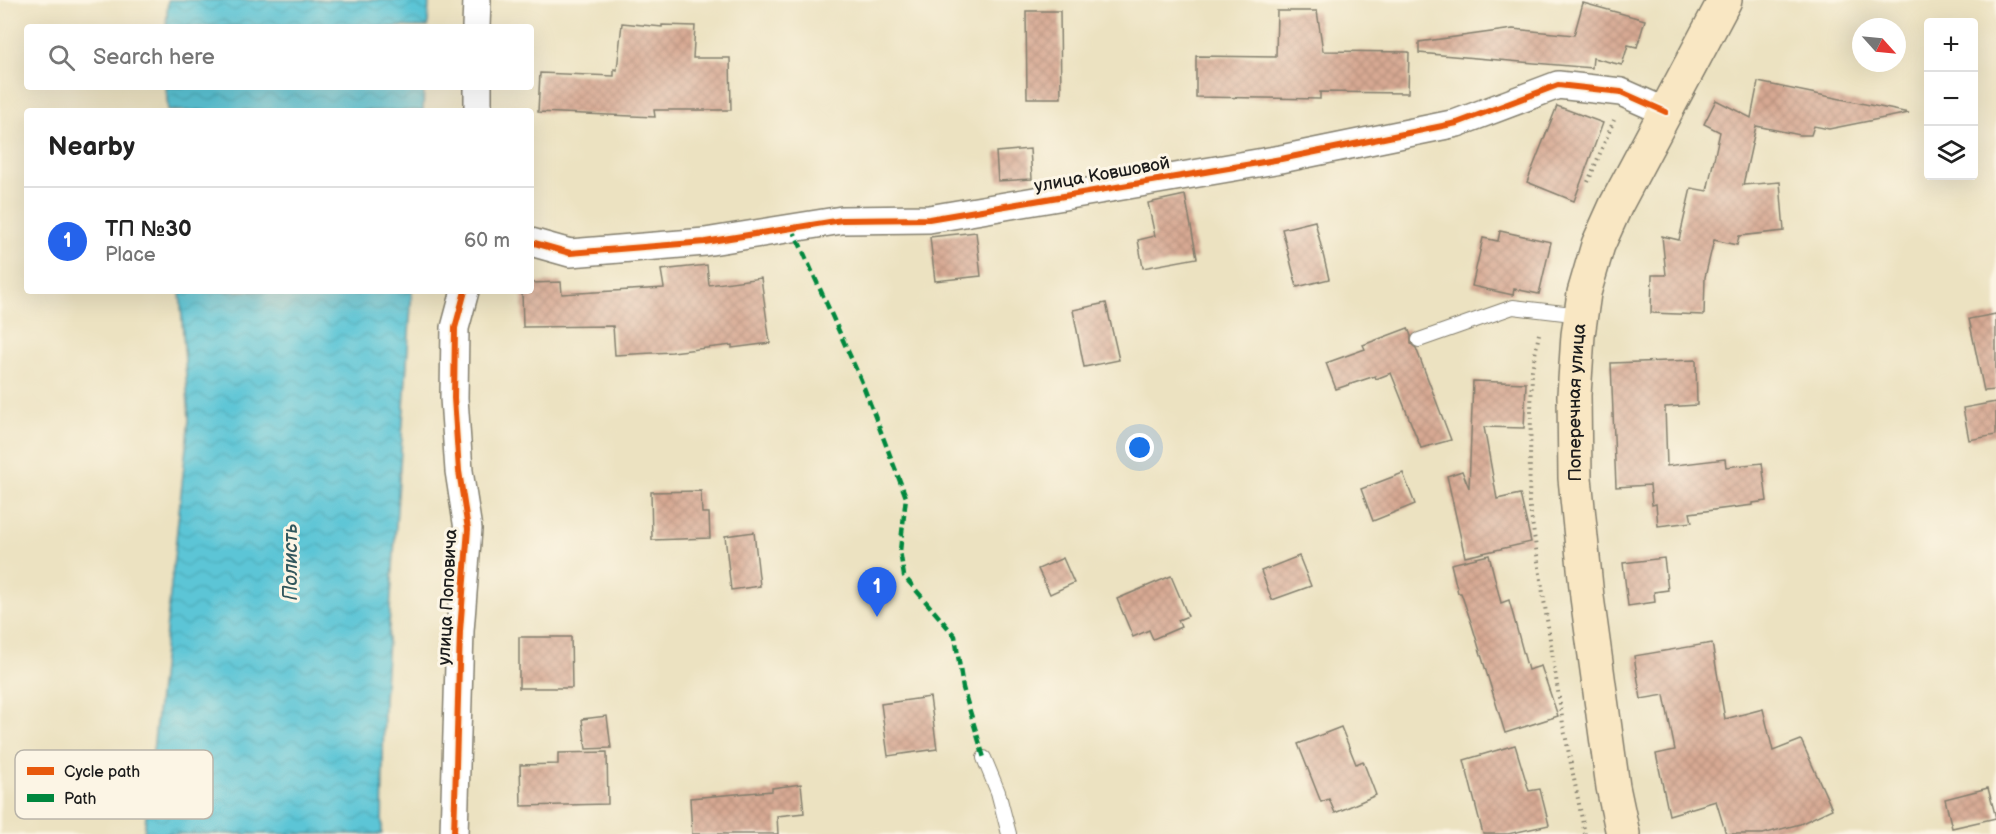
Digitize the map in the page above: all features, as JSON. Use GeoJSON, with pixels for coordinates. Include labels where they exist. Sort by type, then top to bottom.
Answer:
{"type":"FeatureCollection","features":[{"type":"Feature","properties":{"kind":"main road","name":"Поперечная улица"},"geometry":{"type":"LineString","coordinates":[[1623,834],[1613,787],[1587,597],[1575,478],[1574,395],[1581,315],[1584,294],[1598,245],[1616,205],[1725,0]]}},
{"type":"Feature","properties":{"kind":"street"},"geometry":{"type":"LineString","coordinates":[[476,24],[477,0]]}},
{"type":"Feature","properties":{"kind":"street","name":"улица Ковшовой"},"geometry":{"type":"LineString","coordinates":[[534,243],[570,253],[705,242],[842,220],[929,219],[1281,159],[1457,123],[1558,85],[1621,92],[1666,112]]}},
{"type":"Feature","properties":{"kind":"street"},"geometry":{"type":"LineString","coordinates":[[478,90],[478,108]]}},
{"type":"Feature","properties":{"kind":"street","name":"улица Поповича"},"geometry":{"type":"LineString","coordinates":[[454,834],[460,631],[468,529],[459,471],[455,409],[455,328],[464,294]]}},
{"type":"Feature","properties":{"kind":"lane"},"geometry":{"type":"LineString","coordinates":[[1419,340],[1514,307],[1581,315]]}},
{"type":"Feature","properties":{"kind":"lane"},"geometry":{"type":"LineString","coordinates":[[984,758],[998,792],[1009,834]]}},
{"type":"Feature","properties":{"kind":"water"},"geometry":{"type":"Polygon","coordinates":[[[168,0],[429,0],[428,24],[166,24],[168,0]]]}},
{"type":"Feature","properties":{"kind":"water"},"geometry":{"type":"Polygon","coordinates":[[[166,90],[424,90],[423,108],[168,108],[166,90]]]}},
{"type":"Feature","properties":{"kind":"water","name":"Полисть"},"geometry":{"type":"Polygon","coordinates":[[[180,294],[412,294],[384,699],[382,834],[144,834],[146,819],[213,819],[213,750],[153,750],[189,419],[180,294]]]}},
{"type":"Feature","properties":{"kind":"building"},"geometry":{"type":"Polygon","coordinates":[[[1583,3],[1645,20],[1637,47],[1628,45],[1622,65],[1593,58],[1592,68],[1419,53],[1419,42],[1513,29],[1574,35],[1583,3]]]}},
{"type":"Feature","properties":{"kind":"building"},"geometry":{"type":"Polygon","coordinates":[[[1026,11],[1060,11],[1061,98],[1027,98],[1026,11]]]}},
{"type":"Feature","properties":{"kind":"building"},"geometry":{"type":"Polygon","coordinates":[[[1277,11],[1317,11],[1323,51],[1409,52],[1408,93],[1320,92],[1320,99],[1196,97],[1196,56],[1276,57],[1277,11]]]}},
{"type":"Feature","properties":{"kind":"building"},"geometry":{"type":"Polygon","coordinates":[[[622,23],[662,27],[662,25],[695,26],[693,58],[730,58],[731,110],[654,110],[655,117],[538,112],[540,73],[614,76],[614,69],[617,70],[622,23]]]}},
{"type":"Feature","properties":{"kind":"building"},"geometry":{"type":"Polygon","coordinates":[[[1758,82],[1909,113],[1829,129],[1814,126],[1811,135],[1756,126],[1743,185],[1780,182],[1784,231],[1739,236],[1737,245],[1714,240],[1705,277],[1704,315],[1651,313],[1652,275],[1666,275],[1662,236],[1679,240],[1691,188],[1707,191],[1720,132],[1704,124],[1716,100],[1751,118],[1758,82]]]}},
{"type":"Feature","properties":{"kind":"building"},"geometry":{"type":"Polygon","coordinates":[[[1557,106],[1603,123],[1574,201],[1527,182],[1557,106]]]}},
{"type":"Feature","properties":{"kind":"building"},"geometry":{"type":"Polygon","coordinates":[[[1030,149],[1032,179],[998,181],[996,152],[1030,149]]]}},
{"type":"Feature","properties":{"kind":"building"},"geometry":{"type":"Polygon","coordinates":[[[1185,195],[1197,258],[1143,268],[1138,240],[1155,236],[1148,203],[1185,195]]]}},
{"type":"Feature","properties":{"kind":"building"},"geometry":{"type":"Polygon","coordinates":[[[1315,221],[1329,279],[1297,287],[1282,229],[1315,221]]]}},
{"type":"Feature","properties":{"kind":"building"},"geometry":{"type":"Polygon","coordinates":[[[1500,231],[1551,242],[1539,294],[1514,289],[1513,295],[1472,286],[1483,238],[1498,241],[1500,231]]]}},
{"type":"Feature","properties":{"kind":"building"},"geometry":{"type":"Polygon","coordinates":[[[976,232],[981,276],[935,281],[930,237],[976,232]]]}},
{"type":"Feature","properties":{"kind":"building"},"geometry":{"type":"Polygon","coordinates":[[[707,265],[709,285],[761,278],[770,343],[732,348],[732,345],[672,352],[615,355],[613,326],[523,327],[522,294],[534,294],[534,283],[561,282],[562,294],[664,288],[661,270],[707,265]]]}},
{"type":"Feature","properties":{"kind":"building"},"geometry":{"type":"Polygon","coordinates":[[[1106,303],[1119,360],[1084,367],[1073,310],[1106,303]]]}},
{"type":"Feature","properties":{"kind":"building"},"geometry":{"type":"Polygon","coordinates":[[[1996,314],[1996,390],[1984,391],[1969,319],[1996,314]]]}},
{"type":"Feature","properties":{"kind":"building"},"geometry":{"type":"Polygon","coordinates":[[[1408,328],[1411,344],[1416,348],[1451,440],[1421,448],[1391,373],[1336,389],[1326,363],[1365,349],[1363,345],[1408,328]]]}},
{"type":"Feature","properties":{"kind":"building"},"geometry":{"type":"Polygon","coordinates":[[[1696,360],[1697,405],[1665,407],[1667,466],[1725,459],[1726,467],[1762,463],[1767,501],[1690,513],[1692,522],[1658,526],[1656,504],[1652,505],[1650,485],[1616,487],[1611,363],[1696,360]]]}},
{"type":"Feature","properties":{"kind":"building"},"geometry":{"type":"Polygon","coordinates":[[[1473,381],[1526,383],[1524,428],[1484,427],[1497,499],[1520,494],[1531,542],[1465,557],[1447,476],[1462,471],[1469,488],[1473,381]]]}},
{"type":"Feature","properties":{"kind":"building"},"geometry":{"type":"Polygon","coordinates":[[[1996,402],[1996,435],[1969,440],[1963,408],[1996,402]]]}},
{"type":"Feature","properties":{"kind":"building"},"geometry":{"type":"Polygon","coordinates":[[[1403,473],[1415,504],[1373,521],[1361,489],[1403,473]]]}},
{"type":"Feature","properties":{"kind":"building"},"geometry":{"type":"Polygon","coordinates":[[[701,491],[702,513],[709,513],[710,538],[652,540],[651,492],[701,491]]]}},
{"type":"Feature","properties":{"kind":"building"},"geometry":{"type":"Polygon","coordinates":[[[754,532],[760,586],[731,590],[725,536],[754,532]]]}},
{"type":"Feature","properties":{"kind":"building"},"geometry":{"type":"Polygon","coordinates":[[[1489,555],[1501,603],[1509,600],[1528,670],[1541,666],[1558,716],[1505,733],[1472,625],[1461,593],[1458,593],[1451,564],[1489,555]]]}},
{"type":"Feature","properties":{"kind":"building"},"geometry":{"type":"Polygon","coordinates":[[[1299,556],[1311,586],[1272,600],[1261,571],[1299,556]]]}},
{"type":"Feature","properties":{"kind":"building"},"geometry":{"type":"Polygon","coordinates":[[[1063,558],[1074,583],[1050,594],[1038,569],[1063,558]]]}},
{"type":"Feature","properties":{"kind":"building"},"geometry":{"type":"Polygon","coordinates":[[[1664,558],[1668,590],[1654,592],[1655,602],[1628,606],[1623,563],[1664,558]]]}},
{"type":"Feature","properties":{"kind":"building"},"geometry":{"type":"Polygon","coordinates":[[[1171,576],[1188,616],[1178,620],[1181,627],[1153,639],[1149,630],[1133,637],[1117,599],[1171,576]]]}},
{"type":"Feature","properties":{"kind":"building"},"geometry":{"type":"Polygon","coordinates":[[[519,637],[571,637],[572,688],[519,688],[519,637]]]}},
{"type":"Feature","properties":{"kind":"building"},"geometry":{"type":"Polygon","coordinates":[[[1712,643],[1725,719],[1763,709],[1773,751],[1801,740],[1832,809],[1800,824],[1763,834],[1726,834],[1716,801],[1669,815],[1656,754],[1675,750],[1664,695],[1641,699],[1634,656],[1712,643]]]}},
{"type":"Feature","properties":{"kind":"building"},"geometry":{"type":"Polygon","coordinates":[[[930,697],[937,749],[888,756],[881,704],[930,697]]]}},
{"type":"Feature","properties":{"kind":"building"},"geometry":{"type":"Polygon","coordinates":[[[607,716],[611,748],[586,749],[582,719],[607,716]]]}},
{"type":"Feature","properties":{"kind":"building"},"geometry":{"type":"Polygon","coordinates":[[[1341,727],[1356,764],[1363,761],[1376,795],[1335,813],[1329,799],[1321,802],[1298,744],[1341,727]]]}},
{"type":"Feature","properties":{"kind":"building"},"geometry":{"type":"Polygon","coordinates":[[[1515,745],[1529,791],[1540,789],[1549,825],[1508,834],[1483,834],[1464,760],[1515,745]]]}},
{"type":"Feature","properties":{"kind":"building"},"geometry":{"type":"Polygon","coordinates":[[[607,752],[608,804],[521,806],[520,765],[558,764],[558,753],[607,752]]]}},
{"type":"Feature","properties":{"kind":"building"},"geometry":{"type":"Polygon","coordinates":[[[801,784],[804,813],[777,816],[778,834],[692,834],[690,798],[772,791],[772,788],[801,784]]]}},
{"type":"Feature","properties":{"kind":"building"},"geometry":{"type":"Polygon","coordinates":[[[1988,788],[1996,818],[1952,828],[1945,799],[1988,788]]]}},
{"type":"Feature","properties":{"kind":"marked path"},"geometry":{"type":"LineString","coordinates":[[792,227],[861,380],[906,497],[900,551],[904,576],[955,636],[963,688],[984,758]]}},
{"type":"Feature","properties":{"kind":"cycle path"},"geometry":{"type":"LineString","coordinates":[[534,243],[570,253],[705,242],[842,220],[929,219],[1281,159],[1457,123],[1558,85],[1621,92],[1666,112]]}},
{"type":"Feature","properties":{"kind":"cycle path"},"geometry":{"type":"LineString","coordinates":[[454,834],[460,631],[468,529],[459,471],[454,398],[455,328],[464,294]]}},
{"type":"Feature","properties":{"kind":"place","name":"ТП №30"},"geometry":{"type":"Point","coordinates":[877,617]}}]}
